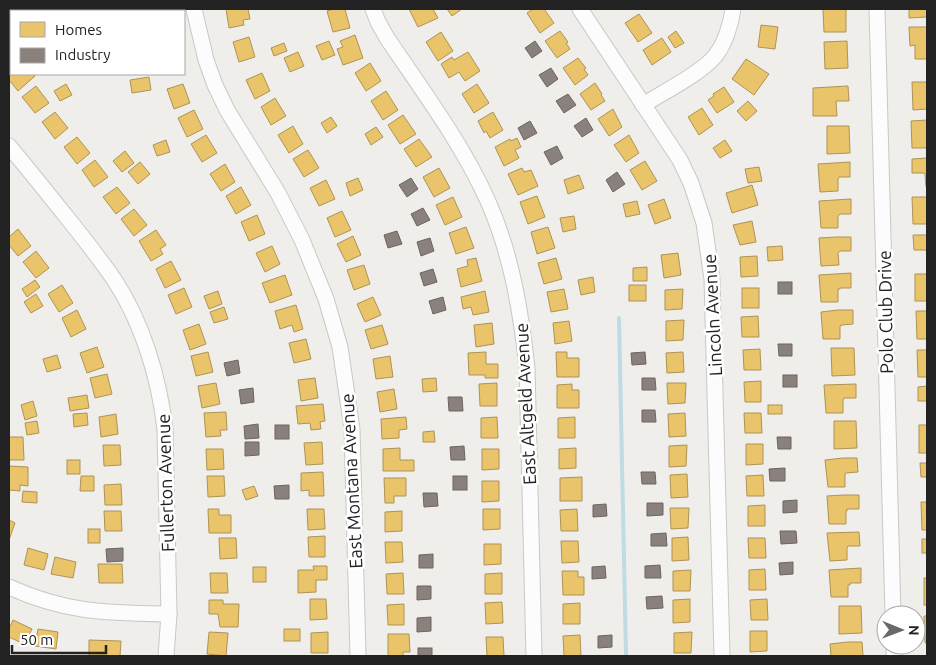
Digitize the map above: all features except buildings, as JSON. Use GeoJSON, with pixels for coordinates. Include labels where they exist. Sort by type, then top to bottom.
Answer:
{"type":"FeatureCollection","features":[{"type":"Feature","properties":{"kind":"street","name":"East Montana Avenue"},"geometry":{"type":"LineString","coordinates":[[194,9],[206,60],[215,86],[231,118],[278,193],[302,240],[326,299],[340,347],[349,400],[352,437],[358,656]]}},
{"type":"Feature","properties":{"kind":"street","name":"East Altgeld Avenue"},"geometry":{"type":"LineString","coordinates":[[374,9],[378,22],[387,38],[469,162],[496,220],[512,275],[521,318],[527,368],[534,656]]}},
{"type":"Feature","properties":{"kind":"street","name":"Lincoln Avenue"},"geometry":{"type":"LineString","coordinates":[[580,9],[666,138],[690,183],[700,210],[708,243],[712,279],[722,656]]}},
{"type":"Feature","properties":{"kind":"street"},"geometry":{"type":"LineString","coordinates":[[644,105],[697,71],[715,57],[732,20],[733,9]]}},
{"type":"Feature","properties":{"kind":"street","name":"Polo Club Drive"},"geometry":{"type":"LineString","coordinates":[[877,9],[893,605]]}},
{"type":"Feature","properties":{"kind":"street","name":"Fullerton Avenue"},"geometry":{"type":"LineString","coordinates":[[9,146],[115,281],[126,299],[143,340],[156,382],[164,429],[168,614],[166,656]]}},
{"type":"Feature","properties":{"kind":"street"},"geometry":{"type":"LineString","coordinates":[[9,587],[49,603],[77,610],[107,613],[168,614]]}},
{"type":"Feature","properties":{"kind":"waterway"},"geometry":{"type":"LineString","coordinates":[[619,318],[626,656]]}}]}
